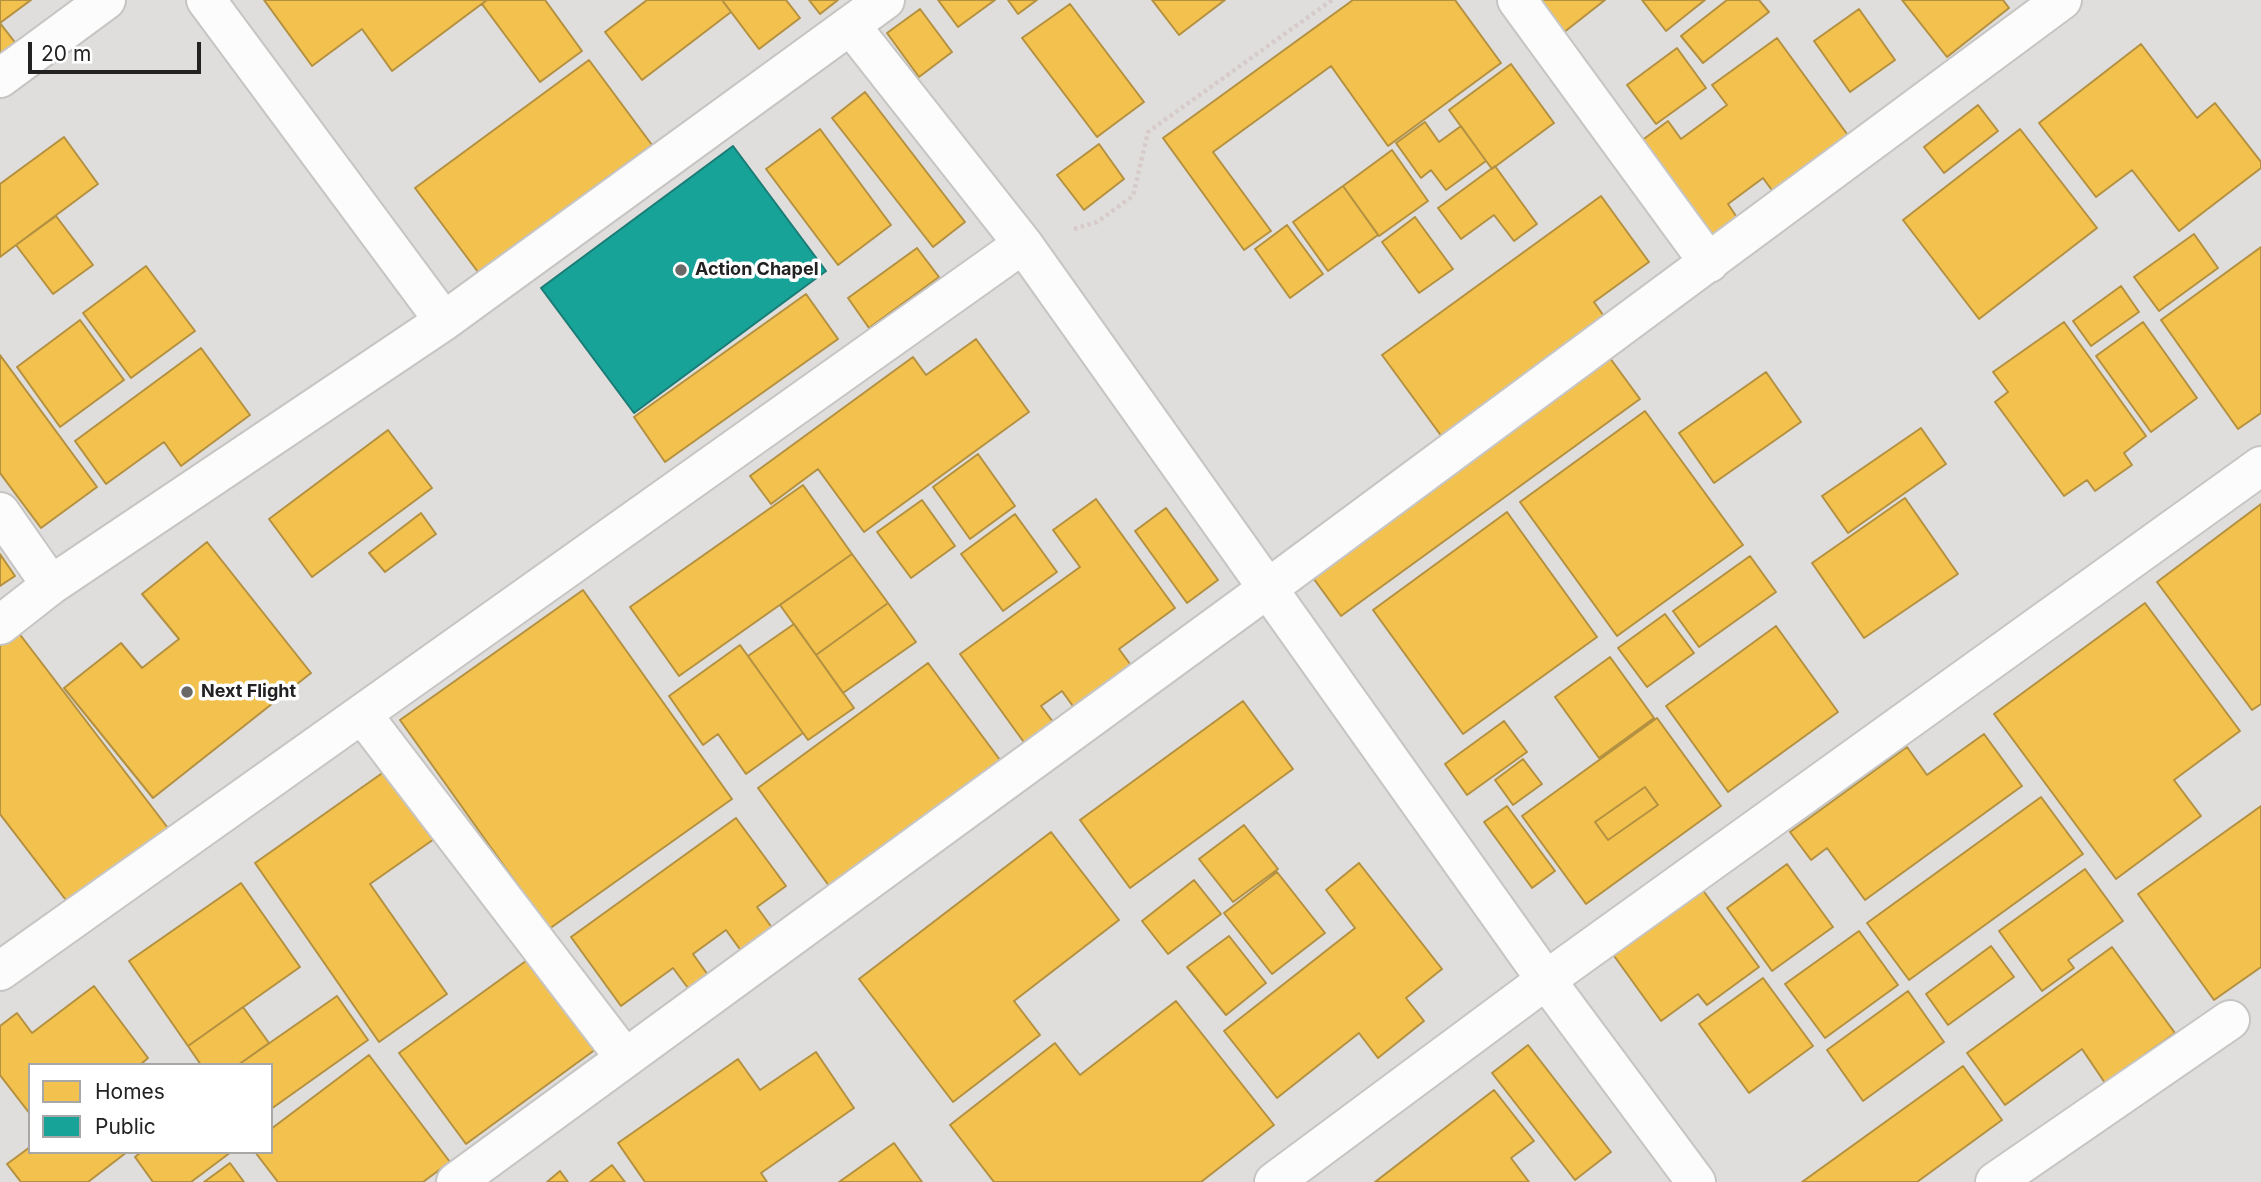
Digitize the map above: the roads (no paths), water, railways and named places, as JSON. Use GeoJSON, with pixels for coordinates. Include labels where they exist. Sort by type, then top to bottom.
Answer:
{"type":"FeatureCollection","features":[{"type":"Feature","properties":{"kind":"street"},"geometry":{"type":"LineString","coordinates":[[0,78],[106,0]]}},
{"type":"Feature","properties":{"kind":"street"},"geometry":{"type":"LineString","coordinates":[[206,0],[444,321]]}},
{"type":"Feature","properties":{"kind":"street"},"geometry":{"type":"LineString","coordinates":[[0,625],[51,585],[444,321],[885,0]]}},
{"type":"Feature","properties":{"kind":"street"},"geometry":{"type":"LineString","coordinates":[[1517,0],[1709,264]]}},
{"type":"Feature","properties":{"kind":"street"},"geometry":{"type":"LineString","coordinates":[[456,1182],[1709,264],[2062,0]]}},
{"type":"Feature","properties":{"kind":"street"},"geometry":{"type":"LineString","coordinates":[[851,26],[1023,244],[1546,980],[1696,1182]]}},
{"type":"Feature","properties":{"kind":"street"},"geometry":{"type":"LineString","coordinates":[[0,971],[1023,244]]}},
{"type":"Feature","properties":{"kind":"street"},"geometry":{"type":"LineString","coordinates":[[1274,1182],[1546,980],[2261,467]]}},
{"type":"Feature","properties":{"kind":"street"},"geometry":{"type":"LineString","coordinates":[[0,512],[51,585]]}},
{"type":"Feature","properties":{"kind":"street"},"geometry":{"type":"LineString","coordinates":[[362,714],[625,1058]]}},
{"type":"Feature","properties":{"kind":"street"},"geometry":{"type":"LineString","coordinates":[[1994,1182],[2230,1020]]}},
{"type":"Feature","properties":{"kind":"place","name":"Action Chapel"},"geometry":{"type":"Point","coordinates":[681,270]}},
{"type":"Feature","properties":{"kind":"place","name":"Next Flight"},"geometry":{"type":"Point","coordinates":[187,692]}}]}
